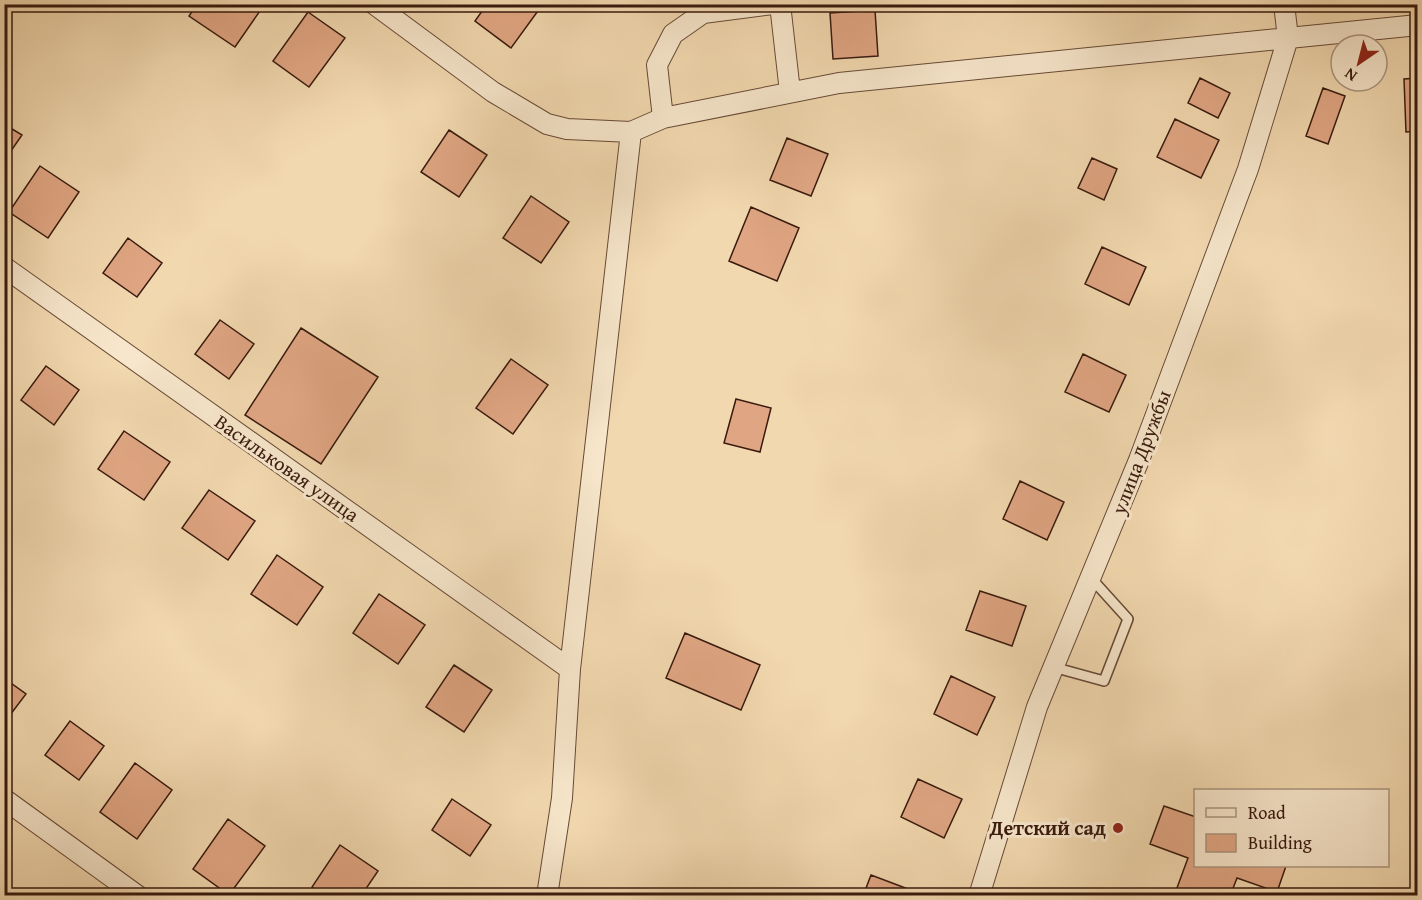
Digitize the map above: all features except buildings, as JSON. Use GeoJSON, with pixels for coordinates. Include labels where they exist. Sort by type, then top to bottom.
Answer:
{"type":"FeatureCollection","features":[{"type":"Feature","properties":{"kind":"street"},"geometry":{"type":"LineString","coordinates":[[374,4],[493,92],[547,124],[567,129],[631,132],[663,118],[838,83],[1418,25]]}},
{"type":"Feature","properties":{"kind":"street"},"geometry":{"type":"LineString","coordinates":[[663,118],[657,65],[673,34],[703,13],[772,4]]}},
{"type":"Feature","properties":{"kind":"street"},"geometry":{"type":"LineString","coordinates":[[780,4],[790,92]]}},
{"type":"Feature","properties":{"kind":"street","name":"улица Дружбы"},"geometry":{"type":"LineString","coordinates":[[979,896],[1037,707],[1139,460],[1248,169],[1288,38],[1284,4]]}},
{"type":"Feature","properties":{"kind":"street"},"geometry":{"type":"LineString","coordinates":[[547,896],[562,798],[570,669],[631,132]]}},
{"type":"Feature","properties":{"kind":"street","name":"Васильковая улица"},"geometry":{"type":"LineString","coordinates":[[4,267],[570,669]]}},
{"type":"Feature","properties":{"kind":"street"},"geometry":{"type":"LineString","coordinates":[[4,799],[138,896]]}},
{"type":"Feature","properties":{"kind":"lane"},"geometry":{"type":"LineString","coordinates":[[1053,667],[1104,681],[1128,619],[1090,577]]}},
{"type":"Feature","properties":{"kind":"place","name":"Детский сад"},"geometry":{"type":"Point","coordinates":[1118,828]}}]}
